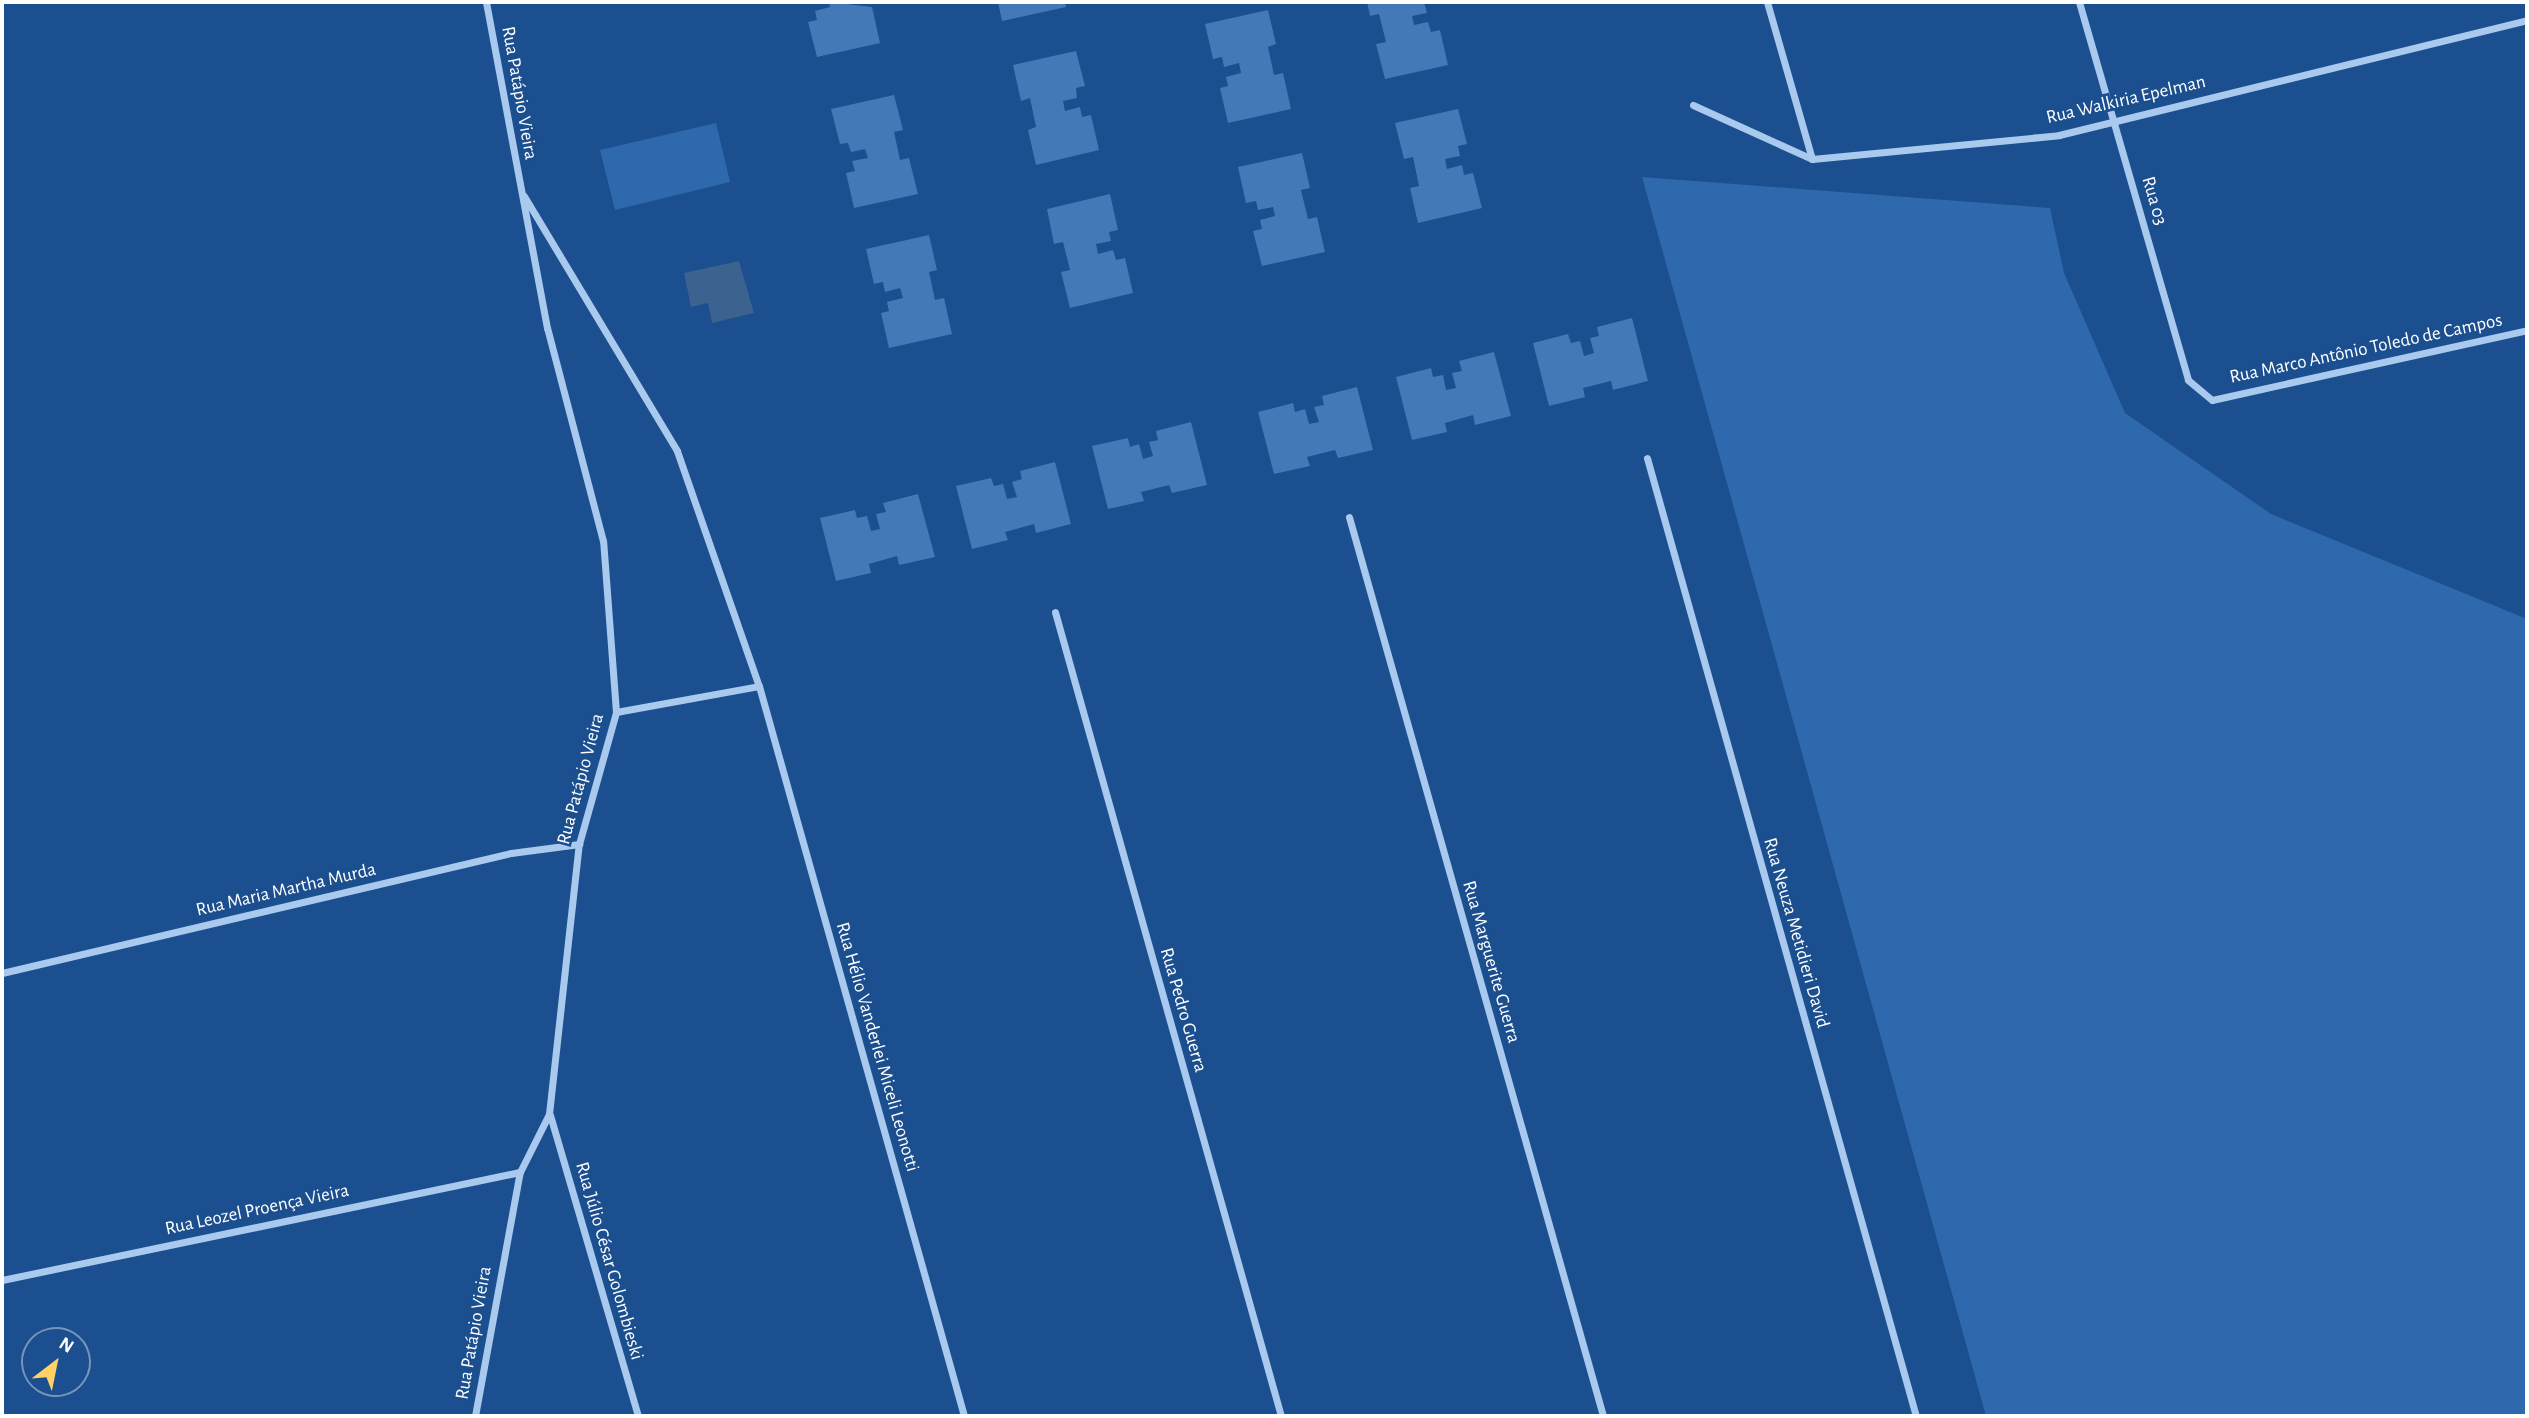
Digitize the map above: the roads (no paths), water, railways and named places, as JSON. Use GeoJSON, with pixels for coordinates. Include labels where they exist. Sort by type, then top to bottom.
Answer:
{"type":"FeatureCollection","features":[{"type":"Feature","properties":{"kind":"street","name":"Rua Patápio Vieira"},"geometry":{"type":"LineString","coordinates":[[475,1416],[520,1172],[549,1114],[579,844],[616,712],[603,541],[547,328],[486,2]]}},
{"type":"Feature","properties":{"kind":"street"},"geometry":{"type":"LineString","coordinates":[[1767,2],[1812,159]]}},
{"type":"Feature","properties":{"kind":"street","name":"Rua 03"},"geometry":{"type":"LineString","coordinates":[[2079,2],[2188,380],[2212,400]]}},
{"type":"Feature","properties":{"kind":"street","name":"Rua Walkiria Epelman"},"geometry":{"type":"LineString","coordinates":[[1693,105],[1812,159],[2059,135],[2527,20]]}},
{"type":"Feature","properties":{"kind":"street","name":"Rua Patápio Vieira"},"geometry":{"type":"LineString","coordinates":[[520,189],[677,451],[759,686]]}},
{"type":"Feature","properties":{"kind":"street","name":"Rua Marco Antônio Toledo de Campos"},"geometry":{"type":"LineString","coordinates":[[2212,400],[2527,330]]}},
{"type":"Feature","properties":{"kind":"street","name":"Rua Neuza Metidieri David"},"geometry":{"type":"LineString","coordinates":[[1647,458],[1916,1416]]}},
{"type":"Feature","properties":{"kind":"street","name":"Rua Marguerite Guerra"},"geometry":{"type":"LineString","coordinates":[[1349,517],[1602,1416]]}},
{"type":"Feature","properties":{"kind":"street","name":"Rua Pedro Guerra"},"geometry":{"type":"LineString","coordinates":[[1055,612],[1281,1416]]}},
{"type":"Feature","properties":{"kind":"street"},"geometry":{"type":"LineString","coordinates":[[616,712],[759,686]]}},
{"type":"Feature","properties":{"kind":"street","name":"Rua Hélio Vanderlei Miceli Leonotti"},"geometry":{"type":"LineString","coordinates":[[759,686],[964,1416]]}},
{"type":"Feature","properties":{"kind":"street","name":"Rua Maria Martha Murda"},"geometry":{"type":"LineString","coordinates":[[2,973],[511,853],[579,844]]}},
{"type":"Feature","properties":{"kind":"street","name":"Rua Júlio César Golombieski"},"geometry":{"type":"LineString","coordinates":[[549,1114],[638,1416]]}},
{"type":"Feature","properties":{"kind":"street","name":"Rua Leozel Proença Vieira"},"geometry":{"type":"LineString","coordinates":[[2,1280],[520,1172]]}}]}
